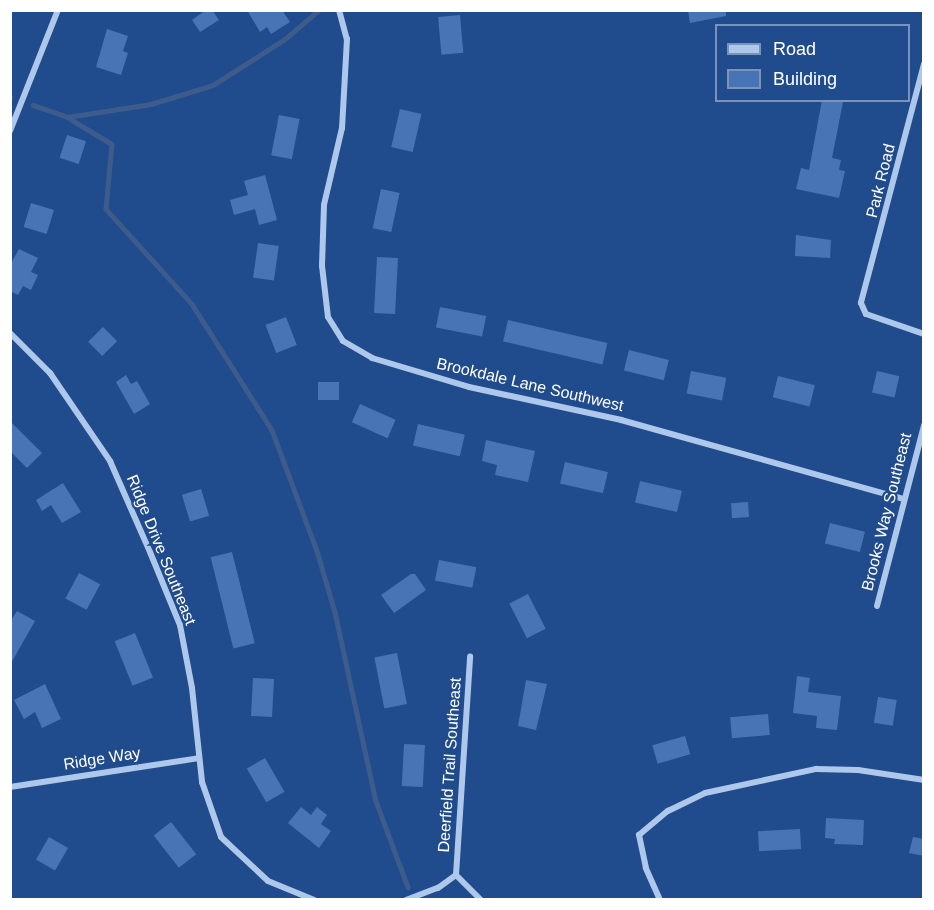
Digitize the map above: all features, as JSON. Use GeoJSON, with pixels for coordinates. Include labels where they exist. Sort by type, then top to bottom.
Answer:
{"type":"FeatureCollection","features":[{"type":"Feature","properties":{"kind":"street"},"geometry":{"type":"LineString","coordinates":[[10,131],[57,10]]}},
{"type":"Feature","properties":{"kind":"street","name":"Brookdale Lane Southwest"},"geometry":{"type":"LineString","coordinates":[[339,10],[347,39],[342,128],[324,205],[322,266],[328,317],[344,341],[372,358],[469,387],[621,420],[903,499]]}},
{"type":"Feature","properties":{"kind":"street","name":"Park Road"},"geometry":{"type":"LineString","coordinates":[[924,64],[861,303],[866,314],[924,334]]}},
{"type":"Feature","properties":{"kind":"street","name":"Ridge Drive Southeast"},"geometry":{"type":"LineString","coordinates":[[10,333],[50,373],[110,461],[150,552],[180,625],[192,687],[202,782],[221,837],[268,881],[314,900]]}},
{"type":"Feature","properties":{"kind":"street","name":"Brooks Way Southeast"},"geometry":{"type":"LineString","coordinates":[[877,606],[924,425]]}},
{"type":"Feature","properties":{"kind":"street","name":"Deerfield Trail Southeast"},"geometry":{"type":"LineString","coordinates":[[456,875],[470,657]]}},
{"type":"Feature","properties":{"kind":"street","name":"Ridge Way"},"geometry":{"type":"LineString","coordinates":[[10,787],[199,758]]}},
{"type":"Feature","properties":{"kind":"street"},"geometry":{"type":"LineString","coordinates":[[660,900],[639,848],[642,831],[668,811],[705,793],[816,769],[858,770],[924,780]]}},
{"type":"Feature","properties":{"kind":"street"},"geometry":{"type":"LineString","coordinates":[[406,900],[438,888],[456,875],[481,900]]}},
{"type":"Feature","properties":{"kind":"building"},"geometry":{"type":"Polygon","coordinates":[[[206,10],[212,10],[219,20],[200,32],[192,20],[206,10]]]}},
{"type":"Feature","properties":{"kind":"building"},"geometry":{"type":"Polygon","coordinates":[[[247,10],[282,10],[290,22],[271,34],[267,27],[260,32],[247,10]]]}},
{"type":"Feature","properties":{"kind":"building"},"geometry":{"type":"Polygon","coordinates":[[[688,10],[726,10],[726,16],[690,23],[688,10]]]}},
{"type":"Feature","properties":{"kind":"building"},"geometry":{"type":"Polygon","coordinates":[[[460,15],[463,53],[441,55],[438,17],[460,15]]]}},
{"type":"Feature","properties":{"kind":"building"},"geometry":{"type":"Polygon","coordinates":[[[107,29],[128,36],[123,51],[128,53],[121,75],[96,67],[107,29]]]}},
{"type":"Feature","properties":{"kind":"building"},"geometry":{"type":"Polygon","coordinates":[[[822,102],[843,102],[832,158],[841,160],[839,170],[845,171],[839,198],[796,189],[801,168],[809,170],[822,102]]]}},
{"type":"Feature","properties":{"kind":"building"},"geometry":{"type":"Polygon","coordinates":[[[400,109],[421,114],[413,152],[391,147],[400,109]]]}},
{"type":"Feature","properties":{"kind":"building"},"geometry":{"type":"Polygon","coordinates":[[[279,115],[300,119],[292,159],[271,155],[279,115]]]}},
{"type":"Feature","properties":{"kind":"building"},"geometry":{"type":"Polygon","coordinates":[[[67,135],[86,141],[79,164],[60,158],[67,135]]]}},
{"type":"Feature","properties":{"kind":"building"},"geometry":{"type":"Polygon","coordinates":[[[265,175],[277,220],[259,225],[255,209],[234,215],[230,200],[248,195],[244,181],[265,175]]]}},
{"type":"Feature","properties":{"kind":"building"},"geometry":{"type":"Polygon","coordinates":[[[381,189],[400,193],[391,232],[373,228],[381,189]]]}},
{"type":"Feature","properties":{"kind":"building"},"geometry":{"type":"Polygon","coordinates":[[[31,203],[54,210],[47,234],[24,227],[31,203]]]}},
{"type":"Feature","properties":{"kind":"building"},"geometry":{"type":"Polygon","coordinates":[[[796,235],[831,240],[830,258],[795,256],[796,235]]]}},
{"type":"Feature","properties":{"kind":"building"},"geometry":{"type":"Polygon","coordinates":[[[258,243],[279,246],[274,281],[253,278],[258,243]]]}},
{"type":"Feature","properties":{"kind":"building"},"geometry":{"type":"Polygon","coordinates":[[[19,249],[38,258],[31,272],[38,275],[31,290],[23,286],[18,295],[10,291],[10,265],[19,249]]]}},
{"type":"Feature","properties":{"kind":"building"},"geometry":{"type":"Polygon","coordinates":[[[377,257],[398,258],[395,314],[374,313],[377,257]]]}},
{"type":"Feature","properties":{"kind":"building"},"geometry":{"type":"Polygon","coordinates":[[[440,307],[486,316],[482,337],[436,328],[440,307]]]}},
{"type":"Feature","properties":{"kind":"building"},"geometry":{"type":"Polygon","coordinates":[[[286,317],[297,345],[276,353],[265,325],[286,317]]]}},
{"type":"Feature","properties":{"kind":"building"},"geometry":{"type":"Polygon","coordinates":[[[508,320],[607,343],[602,364],[503,341],[508,320]]]}},
{"type":"Feature","properties":{"kind":"building"},"geometry":{"type":"Polygon","coordinates":[[[103,327],[117,341],[102,356],[88,342],[103,327]]]}},
{"type":"Feature","properties":{"kind":"building"},"geometry":{"type":"Polygon","coordinates":[[[629,350],[669,360],[664,380],[624,370],[629,350]]]}},
{"type":"Feature","properties":{"kind":"building"},"geometry":{"type":"Polygon","coordinates":[[[691,371],[726,378],[722,400],[687,394],[691,371]]]}},
{"type":"Feature","properties":{"kind":"building"},"geometry":{"type":"Polygon","coordinates":[[[877,371],[899,376],[894,398],[872,392],[877,371]]]}},
{"type":"Feature","properties":{"kind":"building"},"geometry":{"type":"Polygon","coordinates":[[[126,375],[131,384],[137,381],[150,404],[134,414],[116,382],[126,375]]]}},
{"type":"Feature","properties":{"kind":"building"},"geometry":{"type":"Polygon","coordinates":[[[778,376],[815,385],[810,407],[773,397],[778,376]]]}},
{"type":"Feature","properties":{"kind":"building"},"geometry":{"type":"Polygon","coordinates":[[[318,382],[339,382],[339,400],[318,400],[318,382]]]}},
{"type":"Feature","properties":{"kind":"building"},"geometry":{"type":"Polygon","coordinates":[[[360,404],[396,420],[387,438],[352,422],[360,404]]]}},
{"type":"Feature","properties":{"kind":"building"},"geometry":{"type":"Polygon","coordinates":[[[10,421],[42,453],[27,468],[10,451],[10,421]]]}},
{"type":"Feature","properties":{"kind":"building"},"geometry":{"type":"Polygon","coordinates":[[[418,424],[465,435],[460,456],[413,445],[418,424]]]}},
{"type":"Feature","properties":{"kind":"building"},"geometry":{"type":"Polygon","coordinates":[[[486,440],[535,451],[528,482],[495,475],[497,465],[482,461],[486,440]]]}},
{"type":"Feature","properties":{"kind":"building"},"geometry":{"type":"Polygon","coordinates":[[[565,462],[608,472],[603,493],[560,483],[565,462]]]}},
{"type":"Feature","properties":{"kind":"building"},"geometry":{"type":"Polygon","coordinates":[[[640,481],[682,491],[677,512],[635,502],[640,481]]]}},
{"type":"Feature","properties":{"kind":"building"},"geometry":{"type":"Polygon","coordinates":[[[63,483],[81,512],[62,523],[51,505],[42,511],[36,500],[63,483]]]}},
{"type":"Feature","properties":{"kind":"building"},"geometry":{"type":"Polygon","coordinates":[[[201,489],[209,516],[190,522],[182,495],[201,489]]]}},
{"type":"Feature","properties":{"kind":"building"},"geometry":{"type":"Polygon","coordinates":[[[748,502],[749,517],[732,518],[731,503],[748,502]]]}},
{"type":"Feature","properties":{"kind":"building"},"geometry":{"type":"Polygon","coordinates":[[[830,523],[865,532],[860,552],[825,543],[830,523]]]}},
{"type":"Feature","properties":{"kind":"building"},"geometry":{"type":"Polygon","coordinates":[[[232,552],[255,643],[233,649],[211,557],[232,552]]]}},
{"type":"Feature","properties":{"kind":"building"},"geometry":{"type":"Polygon","coordinates":[[[439,560],[476,567],[472,588],[435,581],[439,560]]]}},
{"type":"Feature","properties":{"kind":"building"},"geometry":{"type":"Polygon","coordinates":[[[79,573],[100,584],[87,610],[65,599],[79,573]]]}},
{"type":"Feature","properties":{"kind":"building"},"geometry":{"type":"Polygon","coordinates":[[[411,574],[415,574],[426,590],[394,613],[381,595],[411,574]]]}},
{"type":"Feature","properties":{"kind":"building"},"geometry":{"type":"Polygon","coordinates":[[[528,594],[546,629],[527,638],[509,604],[528,594]]]}},
{"type":"Feature","properties":{"kind":"building"},"geometry":{"type":"Polygon","coordinates":[[[17,611],[35,621],[10,665],[10,622],[17,611]]]}},
{"type":"Feature","properties":{"kind":"building"},"geometry":{"type":"Polygon","coordinates":[[[135,633],[153,678],[133,686],[115,641],[135,633]]]}},
{"type":"Feature","properties":{"kind":"building"},"geometry":{"type":"Polygon","coordinates":[[[397,653],[407,704],[384,708],[374,657],[397,653]]]}},
{"type":"Feature","properties":{"kind":"building"},"geometry":{"type":"Polygon","coordinates":[[[797,676],[810,678],[808,692],[841,696],[837,730],[816,728],[817,716],[793,713],[797,676]]]}},
{"type":"Feature","properties":{"kind":"building"},"geometry":{"type":"Polygon","coordinates":[[[253,678],[274,679],[272,717],[251,716],[253,678]]]}},
{"type":"Feature","properties":{"kind":"building"},"geometry":{"type":"Polygon","coordinates":[[[526,680],[547,684],[536,730],[518,726],[526,680]]]}},
{"type":"Feature","properties":{"kind":"building"},"geometry":{"type":"Polygon","coordinates":[[[45,684],[61,719],[42,728],[35,712],[24,719],[14,700],[45,684]]]}},
{"type":"Feature","properties":{"kind":"building"},"geometry":{"type":"Polygon","coordinates":[[[878,697],[897,700],[893,726],[874,723],[878,697]]]}},
{"type":"Feature","properties":{"kind":"building"},"geometry":{"type":"Polygon","coordinates":[[[768,714],[770,735],[732,738],[730,717],[768,714]]]}},
{"type":"Feature","properties":{"kind":"building"},"geometry":{"type":"Polygon","coordinates":[[[685,736],[690,754],[658,764],[652,745],[685,736]]]}},
{"type":"Feature","properties":{"kind":"building"},"geometry":{"type":"Polygon","coordinates":[[[404,744],[425,745],[423,787],[402,786],[404,744]]]}},
{"type":"Feature","properties":{"kind":"building"},"geometry":{"type":"Polygon","coordinates":[[[265,758],[284,792],[266,802],[247,768],[265,758]]]}},
{"type":"Feature","properties":{"kind":"building"},"geometry":{"type":"Polygon","coordinates":[[[301,807],[311,815],[317,807],[327,815],[321,824],[331,831],[319,848],[288,823],[301,807]]]}},
{"type":"Feature","properties":{"kind":"building"},"geometry":{"type":"Polygon","coordinates":[[[826,818],[864,820],[863,845],[834,844],[835,839],[825,838],[826,818]]]}},
{"type":"Feature","properties":{"kind":"building"},"geometry":{"type":"Polygon","coordinates":[[[171,822],[196,854],[179,868],[154,836],[171,822]]]}},
{"type":"Feature","properties":{"kind":"building"},"geometry":{"type":"Polygon","coordinates":[[[800,829],[801,849],[759,851],[758,831],[800,829]]]}},
{"type":"Feature","properties":{"kind":"building"},"geometry":{"type":"Polygon","coordinates":[[[49,837],[68,848],[55,871],[36,860],[49,837]]]}},
{"type":"Feature","properties":{"kind":"building"},"geometry":{"type":"Polygon","coordinates":[[[913,837],[924,839],[924,856],[909,853],[913,837]]]}},
{"type":"Feature","properties":{"kind":"waterway"},"geometry":{"type":"LineString","coordinates":[[67,117],[151,104],[213,85],[285,39],[319,10]]}},
{"type":"Feature","properties":{"kind":"waterway"},"geometry":{"type":"LineString","coordinates":[[33,105],[67,117],[112,144],[106,209],[192,304],[272,430],[317,551],[335,612],[376,801],[408,887]]}}]}
